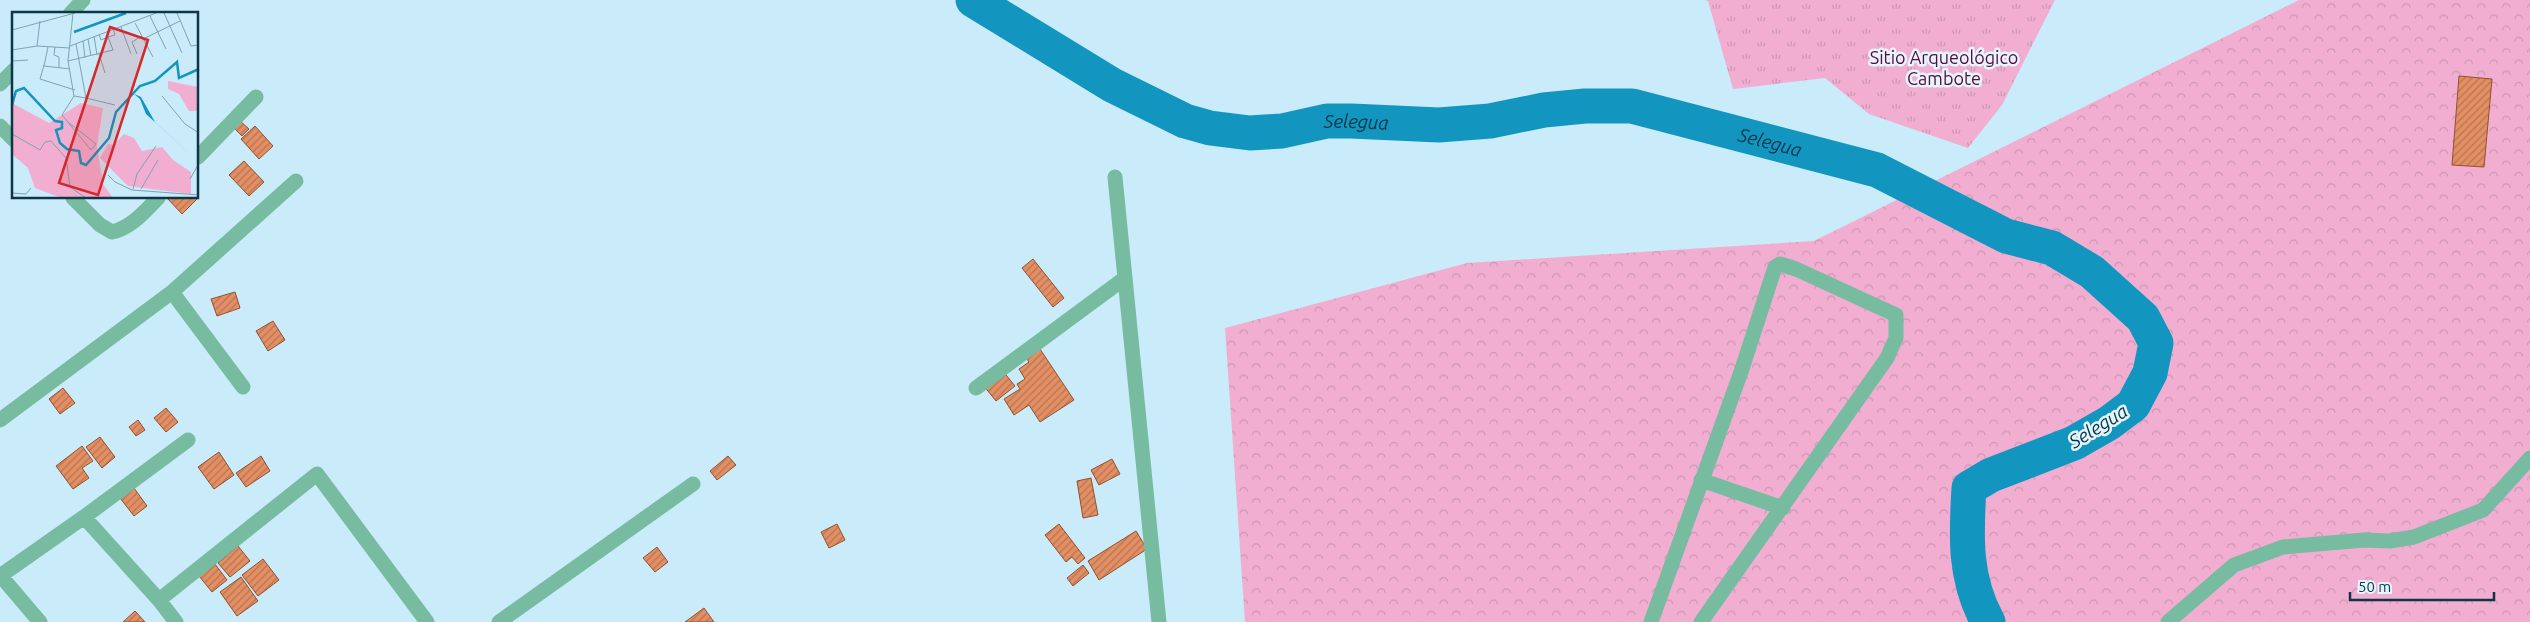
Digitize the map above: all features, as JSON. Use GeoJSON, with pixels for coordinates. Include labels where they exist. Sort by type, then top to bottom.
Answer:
{"type":"FeatureCollection","features":[{"type":"Feature","properties":{"kind":"street"},"geometry":{"type":"LineString","coordinates":[[72,12],[83,0]]}},
{"type":"Feature","properties":{"kind":"street"},"geometry":{"type":"LineString","coordinates":[[0,84],[8,69]]}},
{"type":"Feature","properties":{"kind":"street"},"geometry":{"type":"LineString","coordinates":[[199,156],[256,97]]}},
{"type":"Feature","properties":{"kind":"street"},"geometry":{"type":"LineString","coordinates":[[0,126],[12,138]]}},
{"type":"Feature","properties":{"kind":"street"},"geometry":{"type":"LineString","coordinates":[[1115,177],[1160,622]]}},
{"type":"Feature","properties":{"kind":"street"},"geometry":{"type":"LineString","coordinates":[[0,420],[172,292],[296,181]]}},
{"type":"Feature","properties":{"kind":"street"},"geometry":{"type":"LineString","coordinates":[[73,199],[100,225],[112,232],[120,230],[137,219],[157,199]]}},
{"type":"Feature","properties":{"kind":"street"},"geometry":{"type":"LineString","coordinates":[[1651,622],[1775,267],[1780,264],[1796,269],[1896,315],[1898,327],[1896,338],[1887,358],[1701,622]]}},
{"type":"Feature","properties":{"kind":"street"},"geometry":{"type":"LineString","coordinates":[[976,388],[1125,278]]}},
{"type":"Feature","properties":{"kind":"street"},"geometry":{"type":"LineString","coordinates":[[172,292],[243,387]]}},
{"type":"Feature","properties":{"kind":"street"},"geometry":{"type":"LineString","coordinates":[[40,622],[0,576],[188,440]]}},
{"type":"Feature","properties":{"kind":"street"},"geometry":{"type":"LineString","coordinates":[[2168,622],[2234,565],[2283,547],[2364,540],[2390,541],[2414,537],[2483,510],[2530,458]]}},
{"type":"Feature","properties":{"kind":"street"},"geometry":{"type":"LineString","coordinates":[[159,600],[317,474],[427,622]]}},
{"type":"Feature","properties":{"kind":"street"},"geometry":{"type":"LineString","coordinates":[[1702,480],[1783,508]]}},
{"type":"Feature","properties":{"kind":"street"},"geometry":{"type":"LineString","coordinates":[[500,622],[693,484]]}},
{"type":"Feature","properties":{"kind":"street"},"geometry":{"type":"LineString","coordinates":[[84,517],[159,600],[176,622]]}},
{"type":"Feature","properties":{"kind":"green space","name":"Sitio Arqueológico Cambote"},"geometry":{"type":"Polygon","coordinates":[[[1705,0],[2055,0],[2002,105],[1968,148],[1869,114],[1825,78],[1733,89],[1708,1],[1705,0]]]}},
{"type":"Feature","properties":{"kind":"green space"},"geometry":{"type":"Polygon","coordinates":[[[2299,0],[2530,0],[2530,622],[1245,622],[1225,328],[1467,263],[1814,241],[2299,0]]]}},
{"type":"Feature","properties":{"kind":"building"},"geometry":{"type":"Polygon","coordinates":[[[2459,76],[2492,79],[2484,167],[2452,165],[2459,76]]]}},
{"type":"Feature","properties":{"kind":"building"},"geometry":{"type":"Polygon","coordinates":[[[239,120],[249,129],[242,136],[233,127],[239,120]]]}},
{"type":"Feature","properties":{"kind":"building"},"geometry":{"type":"Polygon","coordinates":[[[255,126],[273,146],[259,159],[241,139],[255,126]]]}},
{"type":"Feature","properties":{"kind":"building"},"geometry":{"type":"Polygon","coordinates":[[[244,161],[264,182],[249,196],[229,175],[244,161]]]}},
{"type":"Feature","properties":{"kind":"building"},"geometry":{"type":"Polygon","coordinates":[[[168,199],[197,199],[182,214],[168,199]]]}},
{"type":"Feature","properties":{"kind":"building"},"geometry":{"type":"Polygon","coordinates":[[[1033,259],[1064,298],[1053,307],[1022,268],[1033,259]]]}},
{"type":"Feature","properties":{"kind":"building"},"geometry":{"type":"Polygon","coordinates":[[[235,292],[240,308],[217,316],[211,299],[235,292]]]}},
{"type":"Feature","properties":{"kind":"building"},"geometry":{"type":"Polygon","coordinates":[[[273,321],[285,340],[268,351],[256,331],[273,321]]]}},
{"type":"Feature","properties":{"kind":"building"},"geometry":{"type":"Polygon","coordinates":[[[1040,349],[1074,400],[1040,422],[1029,405],[1014,415],[1004,399],[1020,389],[1017,384],[1025,379],[1019,369],[1029,362],[1026,358],[1040,349]]]}},
{"type":"Feature","properties":{"kind":"building"},"geometry":{"type":"Polygon","coordinates":[[[1002,370],[1015,386],[996,401],[983,385],[1002,370]]]}},
{"type":"Feature","properties":{"kind":"building"},"geometry":{"type":"Polygon","coordinates":[[[63,388],[75,403],[60,414],[49,399],[63,388]]]}},
{"type":"Feature","properties":{"kind":"building"},"geometry":{"type":"Polygon","coordinates":[[[166,408],[178,422],[166,432],[154,418],[166,408]]]}},
{"type":"Feature","properties":{"kind":"building"},"geometry":{"type":"Polygon","coordinates":[[[138,420],[145,430],[136,436],[129,427],[138,420]]]}},
{"type":"Feature","properties":{"kind":"building"},"geometry":{"type":"Polygon","coordinates":[[[100,437],[115,457],[102,468],[86,447],[100,437]]]}},
{"type":"Feature","properties":{"kind":"building"},"geometry":{"type":"Polygon","coordinates":[[[82,446],[93,461],[82,468],[89,478],[73,489],[56,466],[82,446]]]}},
{"type":"Feature","properties":{"kind":"building"},"geometry":{"type":"Polygon","coordinates":[[[219,452],[234,475],[214,489],[198,467],[219,452]]]}},
{"type":"Feature","properties":{"kind":"building"},"geometry":{"type":"Polygon","coordinates":[[[261,456],[270,471],[246,487],[236,473],[261,456]]]}},
{"type":"Feature","properties":{"kind":"building"},"geometry":{"type":"Polygon","coordinates":[[[728,456],[736,465],[717,480],[710,471],[728,456]]]}},
{"type":"Feature","properties":{"kind":"building"},"geometry":{"type":"Polygon","coordinates":[[[1112,459],[1120,474],[1099,485],[1091,470],[1112,459]]]}},
{"type":"Feature","properties":{"kind":"building"},"geometry":{"type":"Polygon","coordinates":[[[1091,478],[1098,515],[1083,518],[1077,481],[1091,478]]]}},
{"type":"Feature","properties":{"kind":"building"},"geometry":{"type":"Polygon","coordinates":[[[134,488],[147,506],[134,516],[120,498],[134,488]]]}},
{"type":"Feature","properties":{"kind":"building"},"geometry":{"type":"Polygon","coordinates":[[[837,524],[845,540],[829,548],[821,532],[837,524]]]}},
{"type":"Feature","properties":{"kind":"building"},"geometry":{"type":"Polygon","coordinates":[[[1059,524],[1085,558],[1078,564],[1072,557],[1066,562],[1045,535],[1059,524]]]}},
{"type":"Feature","properties":{"kind":"building"},"geometry":{"type":"Polygon","coordinates":[[[1136,531],[1147,549],[1099,580],[1088,561],[1136,531]]]}},
{"type":"Feature","properties":{"kind":"building"},"geometry":{"type":"Polygon","coordinates":[[[238,546],[250,561],[230,577],[218,563],[238,546]]]}},
{"type":"Feature","properties":{"kind":"building"},"geometry":{"type":"Polygon","coordinates":[[[657,547],[668,562],[655,572],[643,558],[657,547]]]}},
{"type":"Feature","properties":{"kind":"building"},"geometry":{"type":"Polygon","coordinates":[[[263,559],[279,580],[258,596],[242,575],[263,559]]]}},
{"type":"Feature","properties":{"kind":"building"},"geometry":{"type":"Polygon","coordinates":[[[215,564],[227,580],[212,592],[199,576],[215,564]]]}},
{"type":"Feature","properties":{"kind":"building"},"geometry":{"type":"Polygon","coordinates":[[[1083,565],[1089,573],[1073,586],[1067,578],[1083,565]]]}},
{"type":"Feature","properties":{"kind":"building"},"geometry":{"type":"Polygon","coordinates":[[[241,577],[258,601],[237,616],[220,592],[241,577]]]}},
{"type":"Feature","properties":{"kind":"building"},"geometry":{"type":"Polygon","coordinates":[[[704,608],[714,622],[685,622],[704,608]]]}},
{"type":"Feature","properties":{"kind":"building"},"geometry":{"type":"Polygon","coordinates":[[[135,611],[145,622],[123,622],[135,611]]]}},
{"type":"Feature","properties":{"kind":"waterway","name":"Selegua"},"geometry":{"type":"LineString","coordinates":[[973,0],[1112,85],[1185,121],[1210,128],[1250,133],[1282,131],[1327,121],[1439,125],[1490,121],[1544,110],[1585,106],[1632,106],[1877,170],[2006,236],[2052,248],[2092,272],[2143,318],[2156,343],[2150,373],[2133,405],[2109,423],[2074,443],[1991,475],[1969,488],[1968,557],[1974,590],[1988,622]]}}]}
